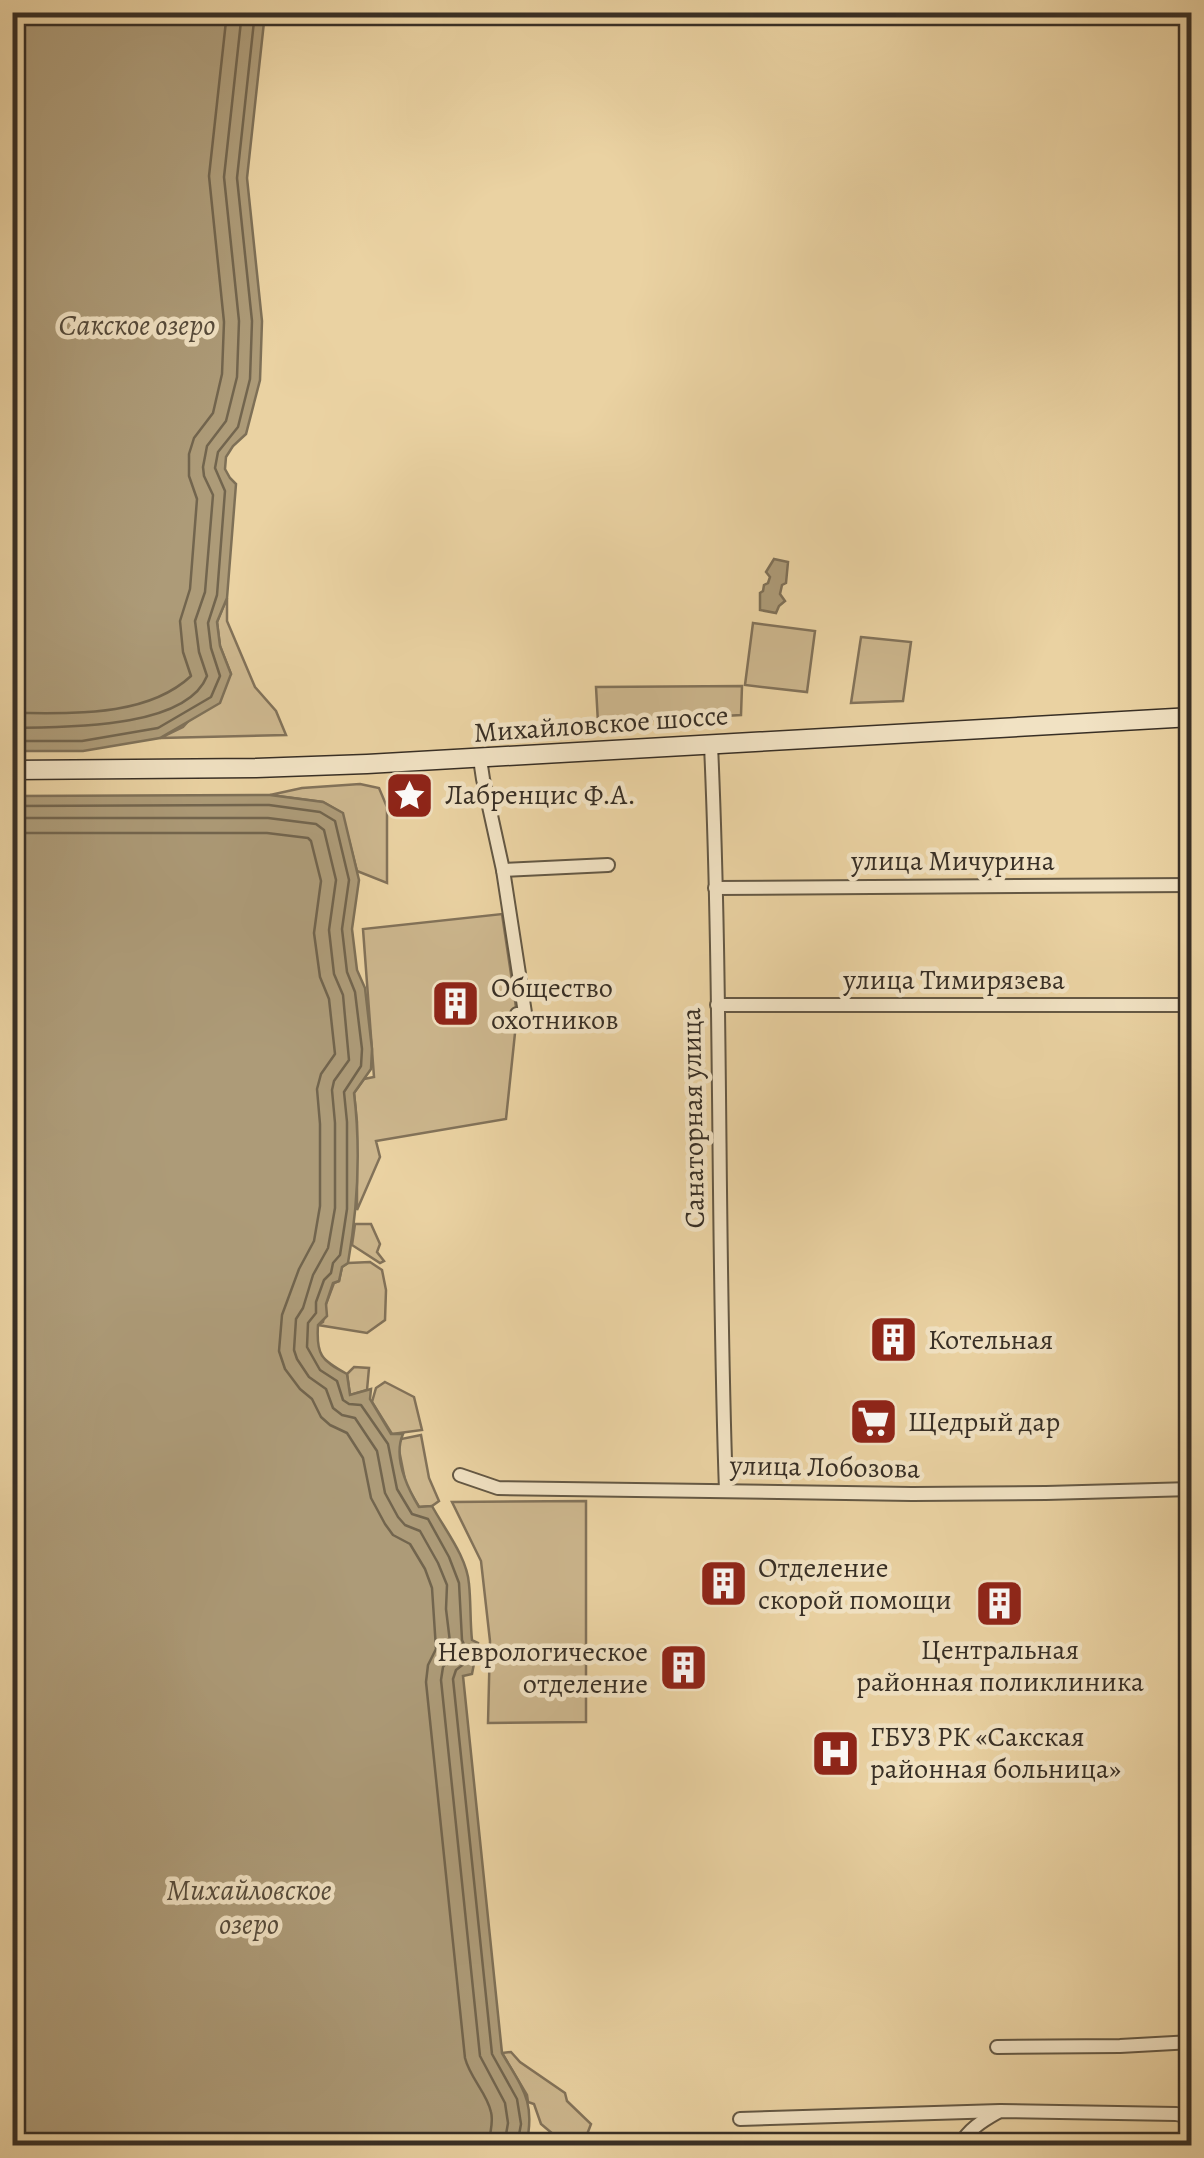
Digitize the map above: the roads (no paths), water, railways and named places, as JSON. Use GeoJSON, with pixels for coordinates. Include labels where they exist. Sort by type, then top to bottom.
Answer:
{"type":"FeatureCollection","features":[{"type":"Feature","properties":{"kind":"main road","name":"Михайловское шоссе"},"geometry":{"type":"LineString","coordinates":[[12,770],[256,768],[480,759],[1192,717]]}},
{"type":"Feature","properties":{"kind":"street","name":"Санаторная улица"},"geometry":{"type":"LineString","coordinates":[[710,744],[726,1490]]}},
{"type":"Feature","properties":{"kind":"street"},"geometry":{"type":"LineString","coordinates":[[480,759],[526,1013],[517,1014]]}},
{"type":"Feature","properties":{"kind":"street"},"geometry":{"type":"LineString","coordinates":[[503,870],[608,865]]}},
{"type":"Feature","properties":{"kind":"street","name":"улица Мичурина"},"geometry":{"type":"LineString","coordinates":[[716,888],[1192,884]]}},
{"type":"Feature","properties":{"kind":"street","name":"улица Тимирязева"},"geometry":{"type":"LineString","coordinates":[[717,1004],[1192,1004]]}},
{"type":"Feature","properties":{"kind":"street","name":"улица Лобозова"},"geometry":{"type":"LineString","coordinates":[[460,1475],[498,1488],[1028,1493],[1192,1489]]}},
{"type":"Feature","properties":{"kind":"street"},"geometry":{"type":"LineString","coordinates":[[996,2047],[1192,2042]]}},
{"type":"Feature","properties":{"kind":"street"},"geometry":{"type":"LineString","coordinates":[[959,2146],[977,2124],[1000,2110]]}},
{"type":"Feature","properties":{"kind":"street"},"geometry":{"type":"LineString","coordinates":[[740,2119],[1000,2110],[1192,2117]]}},
{"type":"Feature","properties":{"kind":"water","name":"Сакское озеро"},"geometry":{"type":"Polygon","coordinates":[[[12,13],[265,13],[247,178],[262,321],[260,380],[246,434],[226,457],[225,469],[236,484],[227,598],[217,622],[220,646],[231,674],[220,703],[160,738],[83,751],[13,751],[12,13]]]}},
{"type":"Feature","properties":{"kind":"water"},"geometry":{"type":"Polygon","coordinates":[[[774,559],[788,562],[786,583],[780,594],[785,601],[776,613],[760,610],[760,593],[768,583],[770,577],[766,572],[774,559]]]}},
{"type":"Feature","properties":{"kind":"water","name":"Михайловское озеро"},"geometry":{"type":"Polygon","coordinates":[[[270,795],[323,802],[343,813],[359,880],[352,929],[357,970],[365,988],[371,1069],[354,1093],[357,1178],[348,1263],[342,1267],[339,1281],[333,1283],[326,1304],[327,1316],[318,1325],[318,1343],[322,1356],[347,1374],[350,1395],[371,1389],[370,1399],[391,1434],[403,1434],[401,1462],[410,1490],[419,1507],[432,1506],[467,1574],[472,1640],[478,1643],[472,1674],[463,1676],[502,2053],[528,2107],[526,2146],[13,2145],[13,796],[270,795]]]}},
{"type":"Feature","properties":{"kind":"place","name":"Лабренцис Ф.А."},"geometry":{"type":"Point","coordinates":[410,795]}},
{"type":"Feature","properties":{"kind":"place","name":"Общество охотников"},"geometry":{"type":"Point","coordinates":[456,1004]}},
{"type":"Feature","properties":{"kind":"place","name":"Котельная"},"geometry":{"type":"Point","coordinates":[893,1340]}},
{"type":"Feature","properties":{"kind":"place","name":"Щедрый дар"},"geometry":{"type":"Point","coordinates":[873,1422]}},
{"type":"Feature","properties":{"kind":"place","name":"Отделение скорой помощи"},"geometry":{"type":"Point","coordinates":[723,1584]}},
{"type":"Feature","properties":{"kind":"place","name":"Центральная районная поликлиника"},"geometry":{"type":"Point","coordinates":[1000,1603]}},
{"type":"Feature","properties":{"kind":"place","name":"Неврологическое отделение"},"geometry":{"type":"Point","coordinates":[683,1668]}},
{"type":"Feature","properties":{"kind":"place","name":"ГБУЗ РК «Сакская районная больница»"},"geometry":{"type":"Point","coordinates":[835,1753]}}]}
